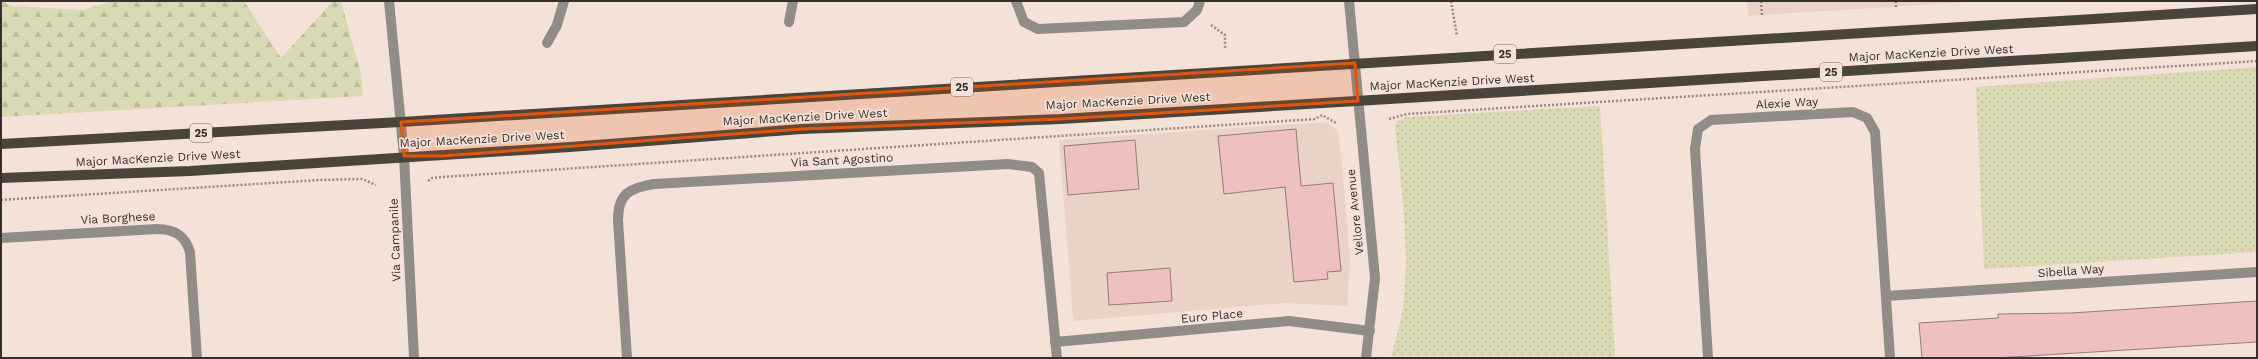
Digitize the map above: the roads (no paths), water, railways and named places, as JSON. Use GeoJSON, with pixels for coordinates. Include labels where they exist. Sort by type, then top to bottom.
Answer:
{"type":"FeatureCollection","features":[{"type":"Feature","properties":{"kind":"main road","name":"Major MacKenzie Drive West"},"geometry":{"type":"LineString","coordinates":[[1,144],[400,122],[2257,9]]}},
{"type":"Feature","properties":{"kind":"main road","name":"Major MacKenzie Drive West"},"geometry":{"type":"LineString","coordinates":[[1,178],[190,171],[404,156],[570,147],[802,129],[1061,119],[2257,46]]}},
{"type":"Feature","properties":{"kind":"street","name":"Via Campanile"},"geometry":{"type":"LineString","coordinates":[[389,1],[404,156],[414,358]]}},
{"type":"Feature","properties":{"kind":"street"},"geometry":{"type":"LineString","coordinates":[[547,43],[557,25],[564,1]]}},
{"type":"Feature","properties":{"kind":"street"},"geometry":{"type":"LineString","coordinates":[[789,22],[793,1]]}},
{"type":"Feature","properties":{"kind":"street"},"geometry":{"type":"LineString","coordinates":[[1016,1],[1024,22],[1038,29],[1184,22],[1197,10],[1200,1]]}},
{"type":"Feature","properties":{"kind":"street","name":"Vellore Avenue"},"geometry":{"type":"LineString","coordinates":[[1349,1],[1375,278],[1366,358]]}},
{"type":"Feature","properties":{"kind":"street","name":"Alexie Way"},"geometry":{"type":"LineString","coordinates":[[1708,358],[1695,149],[1698,130],[1711,120],[1853,112],[1867,118],[1875,132],[1890,358]]}},
{"type":"Feature","properties":{"kind":"street","name":"Via Sant Agostino"},"geometry":{"type":"LineString","coordinates":[[627,358],[618,209],[622,199],[629,191],[654,184],[1008,164],[1032,167],[1039,173],[1057,358]]}},
{"type":"Feature","properties":{"kind":"street","name":"Via Borghese"},"geometry":{"type":"LineString","coordinates":[[1,238],[157,229],[170,229],[181,235],[188,242],[190,252],[197,358]]}},
{"type":"Feature","properties":{"kind":"street","name":"Sibella Way"},"geometry":{"type":"LineString","coordinates":[[1886,296],[2257,272]]}},
{"type":"Feature","properties":{"kind":"street","name":"Euro Place"},"geometry":{"type":"LineString","coordinates":[[1056,342],[1289,321],[1301,321],[1370,331]]}}]}
